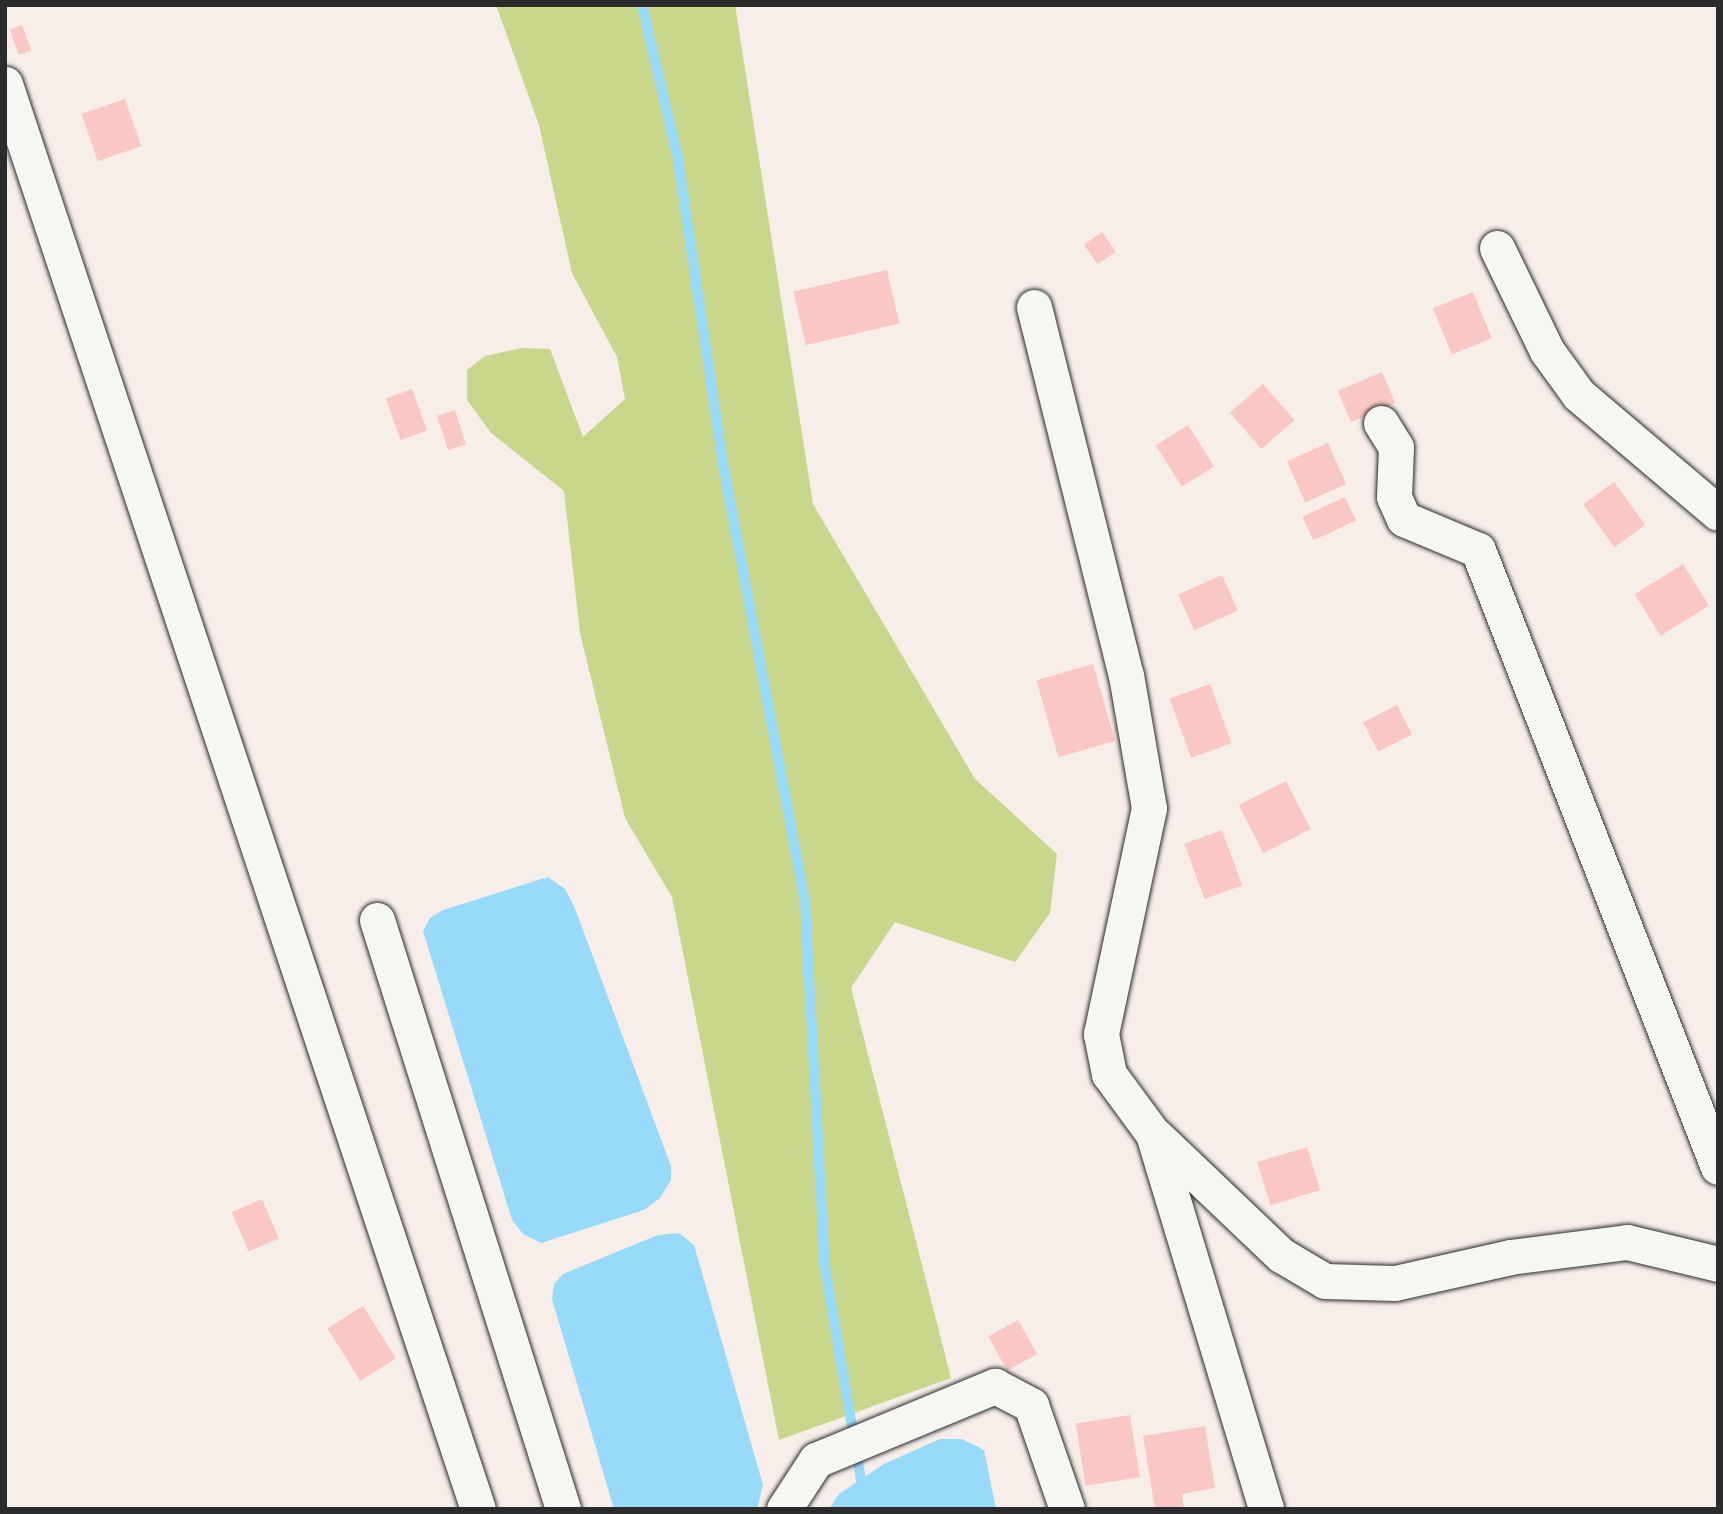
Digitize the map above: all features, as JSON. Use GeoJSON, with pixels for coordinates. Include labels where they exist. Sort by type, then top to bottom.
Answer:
{"type":"FeatureCollection","features":[{"type":"Feature","properties":{"kind":"street"},"geometry":{"type":"LineString","coordinates":[[5,84],[478,1509]]}},
{"type":"Feature","properties":{"kind":"street"},"geometry":{"type":"LineString","coordinates":[[1497,248],[1547,351],[1579,395],[1718,513]]}},
{"type":"Feature","properties":{"kind":"street"},"geometry":{"type":"LineString","coordinates":[[1034,307],[1126,675],[1149,808],[1101,1034],[1109,1074],[1153,1134],[1281,1255],[1325,1281],[1395,1283],[1510,1257],[1627,1242],[1718,1264]]}},
{"type":"Feature","properties":{"kind":"street"},"geometry":{"type":"LineString","coordinates":[[1381,424],[1396,447],[1394,497],[1404,519],[1478,550],[1718,1167]]}},
{"type":"Feature","properties":{"kind":"street"},"geometry":{"type":"LineString","coordinates":[[377,920],[563,1509]]}},
{"type":"Feature","properties":{"kind":"street"},"geometry":{"type":"LineString","coordinates":[[1153,1134],[1266,1509]]}},
{"type":"Feature","properties":{"kind":"street"},"geometry":{"type":"LineString","coordinates":[[784,1509],[816,1460],[995,1386],[1031,1405],[1067,1509]]}},
{"type":"Feature","properties":{"kind":"green space"},"geometry":{"type":"Polygon","coordinates":[[[496,5],[735,5],[813,504],[975,779],[1057,854],[1050,913],[1015,962],[895,922],[851,988],[951,1378],[779,1440],[672,897],[625,818],[580,633],[564,491],[491,433],[467,400],[467,370],[485,356],[522,348],[550,349],[583,437],[625,399],[617,357],[572,273],[539,125],[496,5]]]}},
{"type":"Feature","properties":{"kind":"water"},"geometry":{"type":"Polygon","coordinates":[[[548,877],[565,889],[574,906],[671,1166],[671,1180],[660,1198],[644,1210],[541,1243],[523,1234],[512,1220],[423,931],[430,918],[443,910],[548,877]]]}},
{"type":"Feature","properties":{"kind":"water"},"geometry":{"type":"Polygon","coordinates":[[[679,1233],[694,1245],[763,1485],[757,1509],[614,1509],[552,1299],[554,1284],[563,1274],[658,1235],[679,1233]]]}},
{"type":"Feature","properties":{"kind":"water"},"geometry":{"type":"Polygon","coordinates":[[[940,1439],[962,1439],[984,1450],[996,1509],[829,1509],[839,1494],[884,1464],[940,1439]]]}},
{"type":"Feature","properties":{"kind":"building"},"geometry":{"type":"Polygon","coordinates":[[[22,25],[31,50],[19,55],[10,29],[22,25]]]}},
{"type":"Feature","properties":{"kind":"building"},"geometry":{"type":"Polygon","coordinates":[[[125,99],[141,146],[98,161],[82,114],[125,99]]]}},
{"type":"Feature","properties":{"kind":"building"},"geometry":{"type":"Polygon","coordinates":[[[1102,232],[1116,252],[1098,264],[1084,245],[1102,232]]]}},
{"type":"Feature","properties":{"kind":"building"},"geometry":{"type":"Polygon","coordinates":[[[887,270],[899,324],[806,345],[793,292],[887,270]]]}},
{"type":"Feature","properties":{"kind":"building"},"geometry":{"type":"Polygon","coordinates":[[[1473,292],[1492,338],[1452,354],[1433,308],[1473,292]]]}},
{"type":"Feature","properties":{"kind":"building"},"geometry":{"type":"Polygon","coordinates":[[[1382,372],[1395,403],[1351,422],[1338,391],[1382,372]]]}},
{"type":"Feature","properties":{"kind":"building"},"geometry":{"type":"Polygon","coordinates":[[[1263,384],[1294,420],[1261,449],[1230,413],[1263,384]]]}},
{"type":"Feature","properties":{"kind":"building"},"geometry":{"type":"Polygon","coordinates":[[[412,389],[427,430],[401,440],[386,399],[412,389]]]}},
{"type":"Feature","properties":{"kind":"building"},"geometry":{"type":"Polygon","coordinates":[[[455,410],[466,444],[448,450],[437,416],[455,410]]]}},
{"type":"Feature","properties":{"kind":"building"},"geometry":{"type":"Polygon","coordinates":[[[1188,425],[1214,467],[1182,487],[1156,445],[1188,425]]]}},
{"type":"Feature","properties":{"kind":"building"},"geometry":{"type":"Polygon","coordinates":[[[1328,443],[1346,484],[1305,502],[1287,461],[1328,443]]]}},
{"type":"Feature","properties":{"kind":"building"},"geometry":{"type":"Polygon","coordinates":[[[1614,482],[1645,525],[1614,547],[1583,504],[1614,482]]]}},
{"type":"Feature","properties":{"kind":"building"},"geometry":{"type":"Polygon","coordinates":[[[1345,497],[1356,521],[1313,540],[1302,517],[1345,497]]]}},
{"type":"Feature","properties":{"kind":"building"},"geometry":{"type":"Polygon","coordinates":[[[1683,564],[1709,606],[1661,636],[1635,594],[1683,564]]]}},
{"type":"Feature","properties":{"kind":"building"},"geometry":{"type":"Polygon","coordinates":[[[1222,575],[1238,611],[1194,630],[1178,595],[1222,575]]]}},
{"type":"Feature","properties":{"kind":"building"},"geometry":{"type":"Polygon","coordinates":[[[1093,664],[1115,741],[1058,757],[1036,680],[1093,664]]]}},
{"type":"Feature","properties":{"kind":"building"},"geometry":{"type":"Polygon","coordinates":[[[1210,684],[1232,743],[1191,758],[1170,699],[1210,684]]]}},
{"type":"Feature","properties":{"kind":"building"},"geometry":{"type":"Polygon","coordinates":[[[1397,705],[1412,734],[1378,752],[1363,722],[1397,705]]]}},
{"type":"Feature","properties":{"kind":"building"},"geometry":{"type":"Polygon","coordinates":[[[1286,781],[1311,829],[1263,853],[1239,805],[1286,781]]]}},
{"type":"Feature","properties":{"kind":"building"},"geometry":{"type":"Polygon","coordinates":[[[1222,830],[1242,885],[1205,899],[1184,844],[1222,830]]]}},
{"type":"Feature","properties":{"kind":"building"},"geometry":{"type":"Polygon","coordinates":[[[1307,1147],[1320,1190],[1270,1205],[1257,1162],[1307,1147]]]}},
{"type":"Feature","properties":{"kind":"building"},"geometry":{"type":"Polygon","coordinates":[[[262,1199],[279,1239],[248,1251],[232,1212],[262,1199]]]}},
{"type":"Feature","properties":{"kind":"building"},"geometry":{"type":"Polygon","coordinates":[[[363,1306],[396,1359],[360,1381],[327,1328],[363,1306]]]}},
{"type":"Feature","properties":{"kind":"building"},"geometry":{"type":"Polygon","coordinates":[[[1018,1320],[1037,1354],[1007,1371],[988,1336],[1018,1320]]]}},
{"type":"Feature","properties":{"kind":"building"},"geometry":{"type":"Polygon","coordinates":[[[1130,1415],[1140,1477],[1086,1486],[1076,1424],[1130,1415]]]}},
{"type":"Feature","properties":{"kind":"building"},"geometry":{"type":"Polygon","coordinates":[[[1205,1426],[1215,1488],[1182,1494],[1184,1509],[1155,1509],[1143,1436],[1205,1426]]]}},
{"type":"Feature","properties":{"kind":"waterway"},"geometry":{"type":"LineString","coordinates":[[642,5],[678,159],[724,469],[805,901],[825,1267],[866,1509]]}}]}
